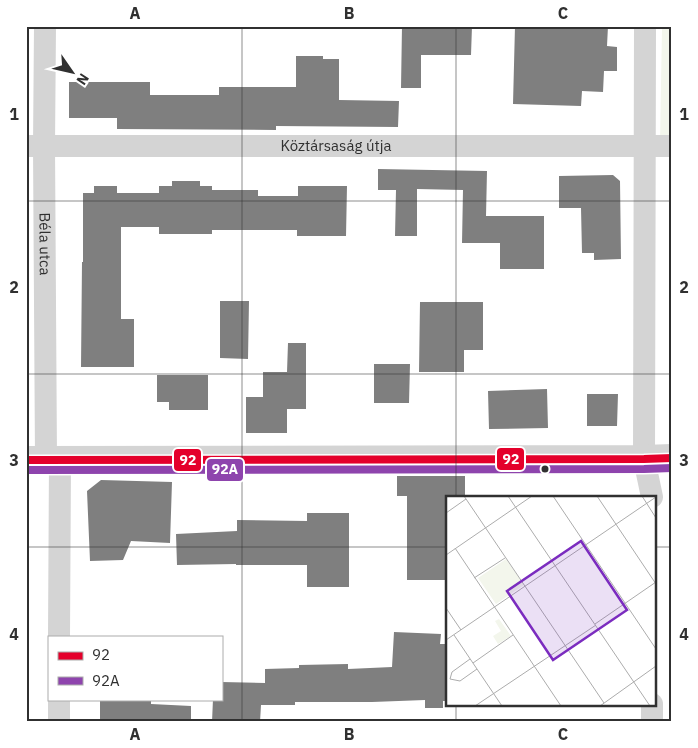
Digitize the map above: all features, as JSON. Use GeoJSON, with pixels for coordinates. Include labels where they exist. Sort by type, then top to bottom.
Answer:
{"type":"FeatureCollection","features":[{"type":"Feature","properties":{"kind":"street","name":"Béla utca"},"geometry":{"type":"LineString","coordinates":[[45,26],[35,146],[44,460],[59,636]]}},
{"type":"Feature","properties":{"kind":"street"},"geometry":{"type":"LineString","coordinates":[[645,26],[644,460],[652,496]]}},
{"type":"Feature","properties":{"kind":"street","name":"Köztársaság útja"},"geometry":{"type":"LineString","coordinates":[[35,146],[672,146]]}},
{"type":"Feature","properties":{"kind":"street"},"geometry":{"type":"LineString","coordinates":[[44,460],[644,460],[672,458]]}},
{"type":"Feature","properties":{"kind":"street"},"geometry":{"type":"LineString","coordinates":[[59,700],[59,722]]}},
{"type":"Feature","properties":{"kind":"street"},"geometry":{"type":"LineString","coordinates":[[652,706],[652,722]]}},
{"type":"Feature","properties":{"kind":"shaded area"},"geometry":{"type":"Polygon","coordinates":[[[662,26],[672,26],[672,144],[660,144],[662,26]]]}},
{"type":"Feature","properties":{"kind":"building"},"geometry":{"type":"Polygon","coordinates":[[[402,26],[472,26],[471,55],[421,55],[421,88],[401,88],[402,26]]]}},
{"type":"Feature","properties":{"kind":"building"},"geometry":{"type":"Polygon","coordinates":[[[515,26],[608,26],[607,46],[617,47],[617,71],[604,71],[603,92],[582,91],[581,106],[513,104],[515,26]]]}},
{"type":"Feature","properties":{"kind":"building"},"geometry":{"type":"Polygon","coordinates":[[[296,56],[323,56],[323,59],[339,59],[339,100],[399,101],[398,127],[276,126],[276,130],[117,129],[117,118],[69,118],[69,82],[150,82],[150,95],[219,95],[219,87],[296,87],[296,56]]]}},
{"type":"Feature","properties":{"kind":"building"},"geometry":{"type":"Polygon","coordinates":[[[378,169],[487,171],[486,216],[544,216],[544,269],[500,269],[500,243],[462,243],[463,190],[417,189],[417,236],[395,236],[396,190],[378,190],[378,169]]]}},
{"type":"Feature","properties":{"kind":"building"},"geometry":{"type":"Polygon","coordinates":[[[613,175],[620,181],[621,259],[594,260],[594,253],[582,253],[581,208],[559,208],[559,176],[613,175]]]}},
{"type":"Feature","properties":{"kind":"building"},"geometry":{"type":"Polygon","coordinates":[[[172,181],[200,181],[200,186],[212,186],[212,190],[258,190],[258,196],[298,196],[298,186],[347,186],[346,236],[297,236],[297,230],[212,230],[212,234],[159,234],[159,227],[121,227],[121,319],[134,319],[134,367],[81,367],[83,193],[94,193],[94,186],[117,186],[117,193],[159,193],[159,186],[172,186],[172,181]]]}},
{"type":"Feature","properties":{"kind":"building"},"geometry":{"type":"Polygon","coordinates":[[[220,301],[249,301],[248,359],[220,358],[220,301]]]}},
{"type":"Feature","properties":{"kind":"building"},"geometry":{"type":"Polygon","coordinates":[[[420,302],[483,302],[483,350],[464,350],[464,372],[419,372],[420,302]]]}},
{"type":"Feature","properties":{"kind":"building"},"geometry":{"type":"Polygon","coordinates":[[[288,343],[306,343],[306,409],[287,409],[287,433],[246,433],[246,397],[263,397],[263,372],[287,372],[288,343]]]}},
{"type":"Feature","properties":{"kind":"building"},"geometry":{"type":"Polygon","coordinates":[[[374,364],[410,364],[409,403],[374,403],[374,364]]]}},
{"type":"Feature","properties":{"kind":"building"},"geometry":{"type":"Polygon","coordinates":[[[157,375],[208,375],[208,410],[169,410],[169,402],[157,402],[157,375]]]}},
{"type":"Feature","properties":{"kind":"building"},"geometry":{"type":"Polygon","coordinates":[[[547,389],[548,428],[489,429],[488,391],[547,389]]]}},
{"type":"Feature","properties":{"kind":"building"},"geometry":{"type":"Polygon","coordinates":[[[587,394],[618,394],[617,426],[587,426],[587,394]]]}},
{"type":"Feature","properties":{"kind":"building"},"geometry":{"type":"Polygon","coordinates":[[[397,476],[465,476],[465,496],[446,496],[446,580],[407,580],[407,496],[397,496],[397,476]]]}},
{"type":"Feature","properties":{"kind":"building"},"geometry":{"type":"Polygon","coordinates":[[[101,480],[172,482],[170,543],[131,541],[123,560],[90,561],[87,491],[101,480]]]}},
{"type":"Feature","properties":{"kind":"building"},"geometry":{"type":"Polygon","coordinates":[[[307,513],[349,513],[349,587],[307,587],[307,565],[177,565],[176,534],[237,531],[237,520],[307,521],[307,513]]]}},
{"type":"Feature","properties":{"kind":"building"},"geometry":{"type":"Polygon","coordinates":[[[394,632],[441,634],[440,644],[446,644],[446,701],[443,701],[443,708],[425,708],[425,700],[295,702],[295,705],[261,705],[260,722],[212,722],[213,700],[222,700],[222,682],[265,683],[265,669],[299,668],[299,665],[348,664],[348,669],[392,667],[394,632]]]}},
{"type":"Feature","properties":{"kind":"building"},"geometry":{"type":"Polygon","coordinates":[[[100,700],[151,700],[151,704],[191,706],[191,722],[100,722],[100,700]]]}},
{"type":"Feature","properties":{"kind":"transit line","name":"92"},"geometry":{"type":"LineString","coordinates":[[26,460],[672,458]]}},
{"type":"Feature","properties":{"kind":"transit line","name":"92A"},"geometry":{"type":"LineString","coordinates":[[26,470],[672,468]]}}]}
